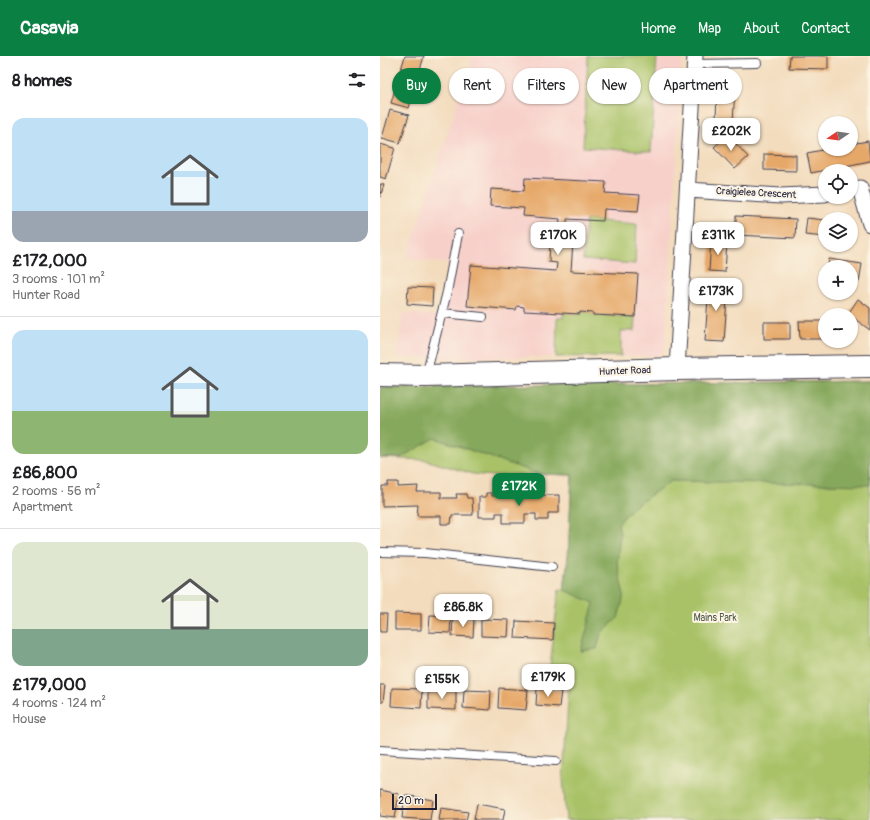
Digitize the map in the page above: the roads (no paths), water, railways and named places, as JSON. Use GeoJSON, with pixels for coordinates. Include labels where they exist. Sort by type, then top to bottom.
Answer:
{"type":"FeatureCollection","features":[{"type":"Feature","properties":{"kind":"street"},"geometry":{"type":"LineString","coordinates":[[677,369],[695,60]]}},
{"type":"Feature","properties":{"kind":"street"},"geometry":{"type":"LineString","coordinates":[[860,187],[870,224]]}},
{"type":"Feature","properties":{"kind":"street","name":"Craigielea Crescent"},"geometry":{"type":"LineString","coordinates":[[688,190],[781,196],[818,194]]}},
{"type":"Feature","properties":{"kind":"street","name":"Hunter Road"},"geometry":{"type":"LineString","coordinates":[[380,375],[426,376],[677,369],[870,366]]}},
{"type":"Feature","properties":{"kind":"lane"},"geometry":{"type":"LineString","coordinates":[[695,60],[757,63]]}},
{"type":"Feature","properties":{"kind":"lane"},"geometry":{"type":"LineString","coordinates":[[426,376],[442,313],[458,234]]}},
{"type":"Feature","properties":{"kind":"lane"},"geometry":{"type":"LineString","coordinates":[[442,313],[484,317]]}},
{"type":"Feature","properties":{"kind":"lane"},"geometry":{"type":"LineString","coordinates":[[380,552],[425,553],[552,568]]}},
{"type":"Feature","properties":{"kind":"lane"},"geometry":{"type":"LineString","coordinates":[[380,750],[556,762]]}},
{"type":"Feature","properties":{"kind":"park label","name":"Mains Park"},"geometry":{"type":"Point","coordinates":[715,618]}}]}
